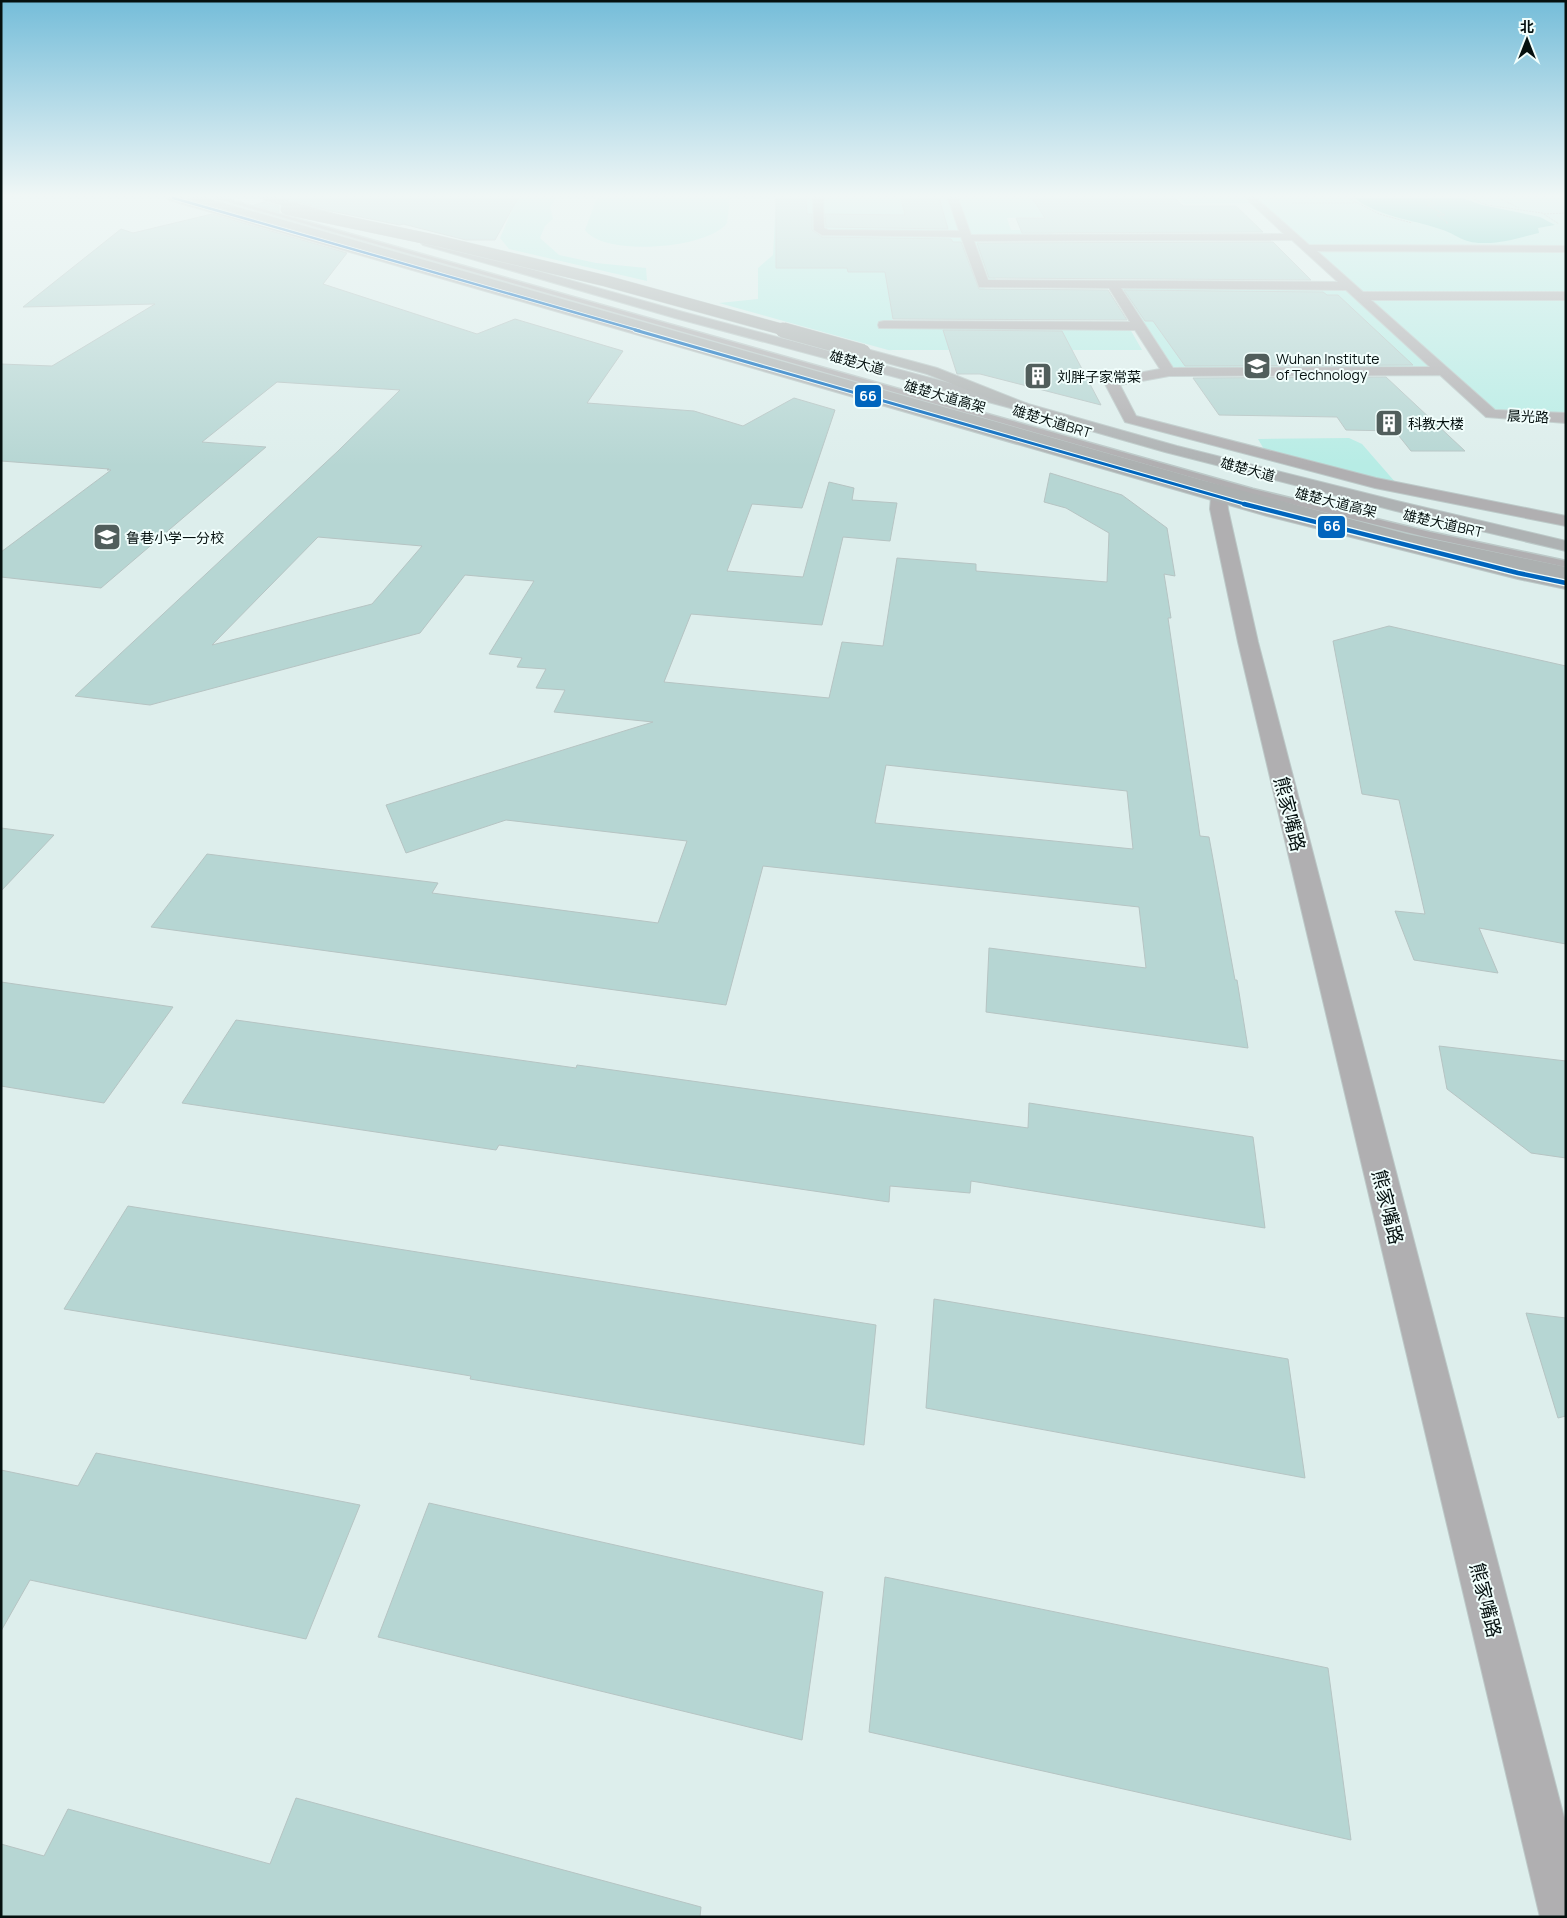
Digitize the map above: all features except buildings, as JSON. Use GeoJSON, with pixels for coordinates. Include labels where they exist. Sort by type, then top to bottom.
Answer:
{"type":"FeatureCollection","features":[{"type":"Feature","properties":{"kind":"highway","name":"雄楚大道高架"},"geometry":{"type":"LineString","coordinates":[[509,288],[1199,485],[1406,539],[1566,573]]}},
{"type":"Feature","properties":{"kind":"highway","name":"雄楚大道高架"},"geometry":{"type":"LineString","coordinates":[[562,288],[1212,472],[1433,526],[1566,554]]}},
{"type":"Feature","properties":{"kind":"highway"},"geometry":{"type":"LineString","coordinates":[[630,288],[932,371],[1023,407]]}},
{"type":"Feature","properties":{"kind":"main road","name":"雄楚大道"},"geometry":{"type":"LineString","coordinates":[[486,288],[1219,497],[1518,573],[1566,583]]}},
{"type":"Feature","properties":{"kind":"main road","name":"雄楚大道"},"geometry":{"type":"LineString","coordinates":[[582,288],[1276,476],[1566,546]]}},
{"type":"Feature","properties":{"kind":"street"},"geometry":{"type":"LineString","coordinates":[[1115,288],[1169,372]]}},
{"type":"Feature","properties":{"kind":"street"},"geometry":{"type":"LineString","coordinates":[[1353,288],[1444,371]]}},
{"type":"Feature","properties":{"kind":"street"},"geometry":{"type":"LineString","coordinates":[[1362,296],[1566,296]]}},
{"type":"Feature","properties":{"kind":"street"},"geometry":{"type":"LineString","coordinates":[[884,325],[1139,326]]}},
{"type":"Feature","properties":{"kind":"street"},"geometry":{"type":"LineString","coordinates":[[1444,371],[1169,372],[1111,382],[1130,419],[1375,483],[1566,521]]}},
{"type":"Feature","properties":{"kind":"street","name":"晨光路"},"geometry":{"type":"LineString","coordinates":[[1444,371],[1491,414],[1566,418]]}},
{"type":"Feature","properties":{"kind":"street","name":"熊家嘴路"},"geometry":{"type":"LineString","coordinates":[[1219,497],[1219,510],[1248,642],[1565,1917]]}},
{"type":"Feature","properties":{"kind":"lane","name":"雄楚大道BRT"},"geometry":{"type":"LineString","coordinates":[[533,288],[1250,491],[1430,535],[1566,564]]}},
{"type":"Feature","properties":{"kind":"shaded area"},"geometry":{"type":"Polygon","coordinates":[[[758,288],[984,288],[987,296],[889,296],[893,321],[884,325],[883,329],[1130,329],[1142,350],[889,350],[899,353],[719,303],[758,299],[758,288]]]}},
{"type":"Feature","properties":{"kind":"shaded area"},"geometry":{"type":"Polygon","coordinates":[[[1115,288],[1566,288],[1566,418],[1491,414],[1444,371],[1169,372],[1115,288]]]}},
{"type":"Feature","properties":{"kind":"shaded area"},"geometry":{"type":"Polygon","coordinates":[[[1349,438],[1362,444],[1396,483],[1265,451],[1258,439],[1349,438]]]}},
{"type":"Feature","properties":{"kind":"transit line","name":"66"},"geometry":{"type":"LineString","coordinates":[[487,288],[1273,512],[1518,573],[1566,583]]}},
{"type":"Feature","properties":{"kind":"place","name":"Wuhan Institute of Technology"},"geometry":{"type":"Point","coordinates":[1257,366]}},
{"type":"Feature","properties":{"kind":"place","name":"刘胖子家常菜"},"geometry":{"type":"Point","coordinates":[1038,376]}},
{"type":"Feature","properties":{"kind":"place","name":"科教大楼"},"geometry":{"type":"Point","coordinates":[1389,423]}},
{"type":"Feature","properties":{"kind":"place","name":"鲁巷小学一分校"},"geometry":{"type":"Point","coordinates":[107,537]}}]}
